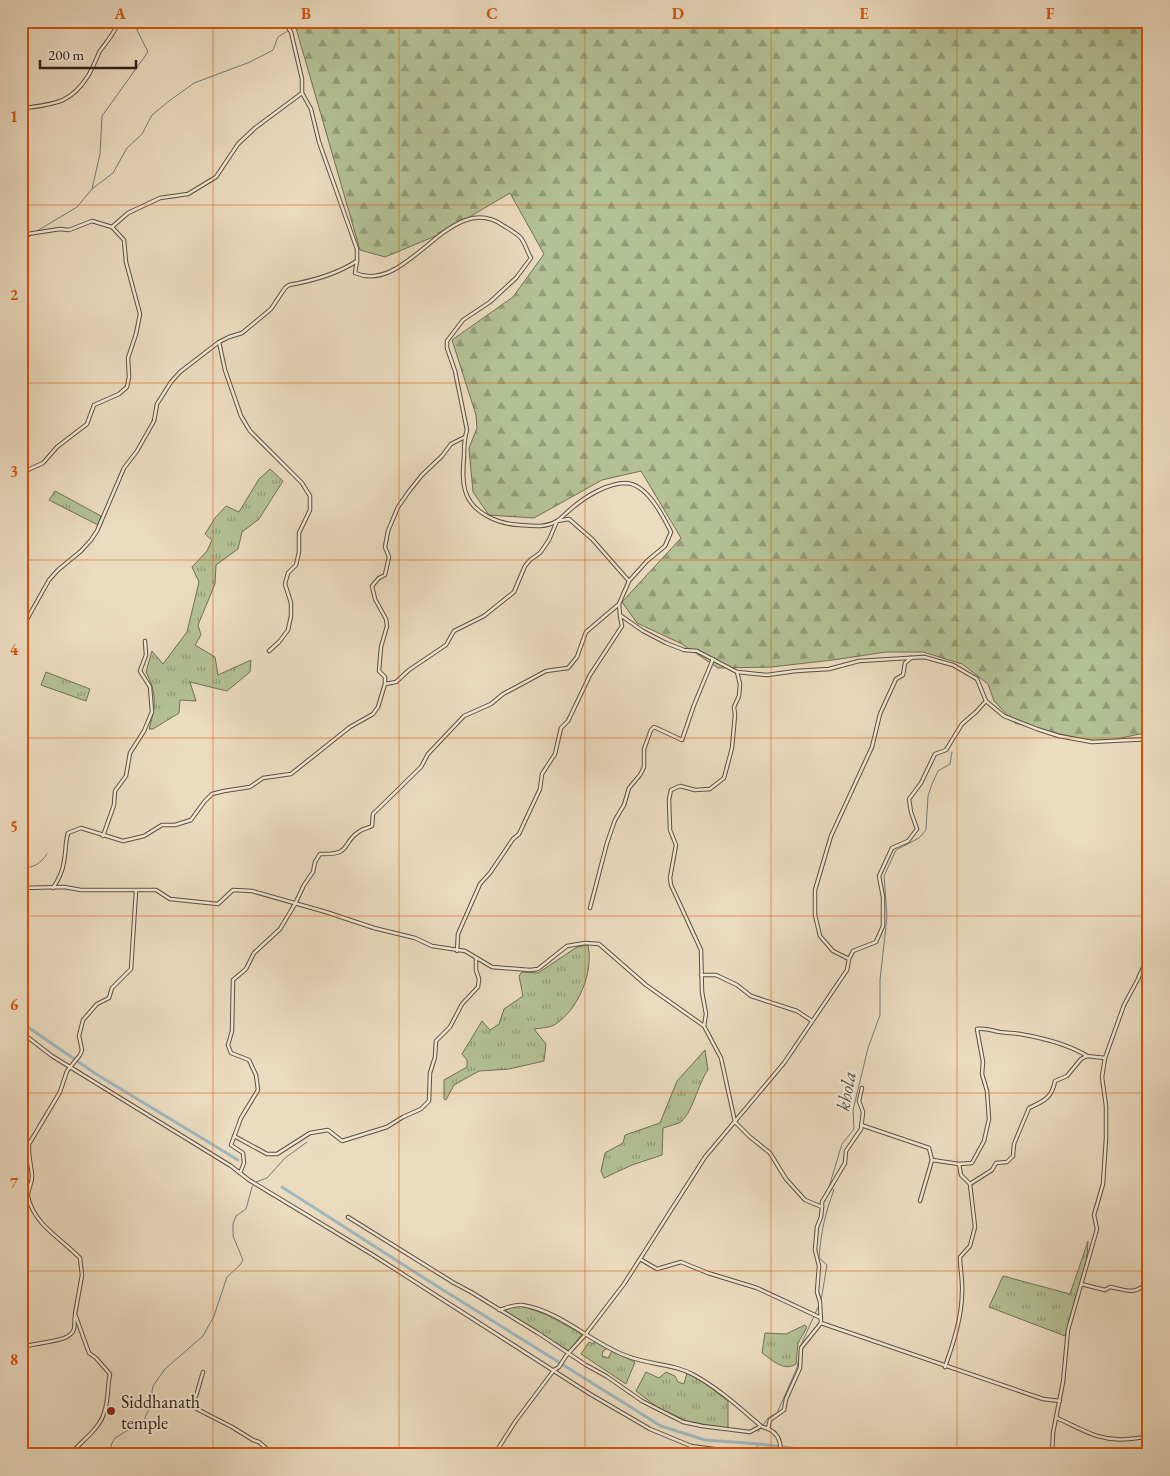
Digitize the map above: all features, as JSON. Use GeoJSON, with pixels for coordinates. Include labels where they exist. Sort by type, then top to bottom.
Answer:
{"type":"FeatureCollection","features":[{"type":"Feature","properties":{"kind":"street"},"geometry":{"type":"LineString","coordinates":[[21,110],[60,103],[78,90],[88,76],[100,52],[115,32],[119,21]]}},
{"type":"Feature","properties":{"kind":"street"},"geometry":{"type":"LineString","coordinates":[[284,21],[292,32],[302,79],[302,93],[311,110],[319,142],[349,224],[356,249],[357,261],[354,273],[364,277],[389,273],[427,247],[438,235],[461,222],[482,216],[495,219],[520,237],[531,258],[516,278],[490,302],[463,320],[447,341],[447,348],[455,371],[467,430],[462,477],[469,500],[481,512],[507,525],[539,526],[569,519],[580,527],[629,581]]}},
{"type":"Feature","properties":{"kind":"street"},"geometry":{"type":"LineString","coordinates":[[112,227],[128,213],[160,198],[188,194],[216,177],[238,144],[255,128],[302,93]]}},
{"type":"Feature","properties":{"kind":"street"},"geometry":{"type":"LineString","coordinates":[[21,235],[60,229],[69,230],[92,221],[112,227],[124,240],[126,262],[140,314],[128,358],[129,377],[127,387],[119,394],[94,405],[87,424],[57,447],[43,463],[21,473]]}},
{"type":"Feature","properties":{"kind":"street"},"geometry":{"type":"LineString","coordinates":[[21,630],[49,580],[58,570],[81,552],[98,531],[124,468],[137,451],[154,421],[157,404],[180,372],[219,342],[242,333],[271,309],[289,285],[322,278],[357,261]]}},
{"type":"Feature","properties":{"kind":"street"},"geometry":{"type":"LineString","coordinates":[[219,342],[225,370],[241,416],[250,431],[302,484],[310,496],[310,510],[299,533],[300,552],[296,565],[288,573],[285,584],[291,603],[288,630],[269,651]]}},
{"type":"Feature","properties":{"kind":"street"},"geometry":{"type":"LineString","coordinates":[[21,390],[25,395]]}},
{"type":"Feature","properties":{"kind":"street"},"geometry":{"type":"LineString","coordinates":[[53,888],[60,876],[65,860],[65,842],[68,833],[81,828],[123,841],[144,836],[162,825],[175,825],[191,820],[212,794],[224,790],[250,787],[263,778],[291,774],[350,727],[373,714],[378,707],[384,684],[385,677],[379,671],[381,647],[387,626],[386,619],[374,599],[372,586],[379,578],[385,575],[389,558],[385,547],[388,531],[398,507],[422,475],[442,456],[451,444],[465,437]]}},
{"type":"Feature","properties":{"kind":"street"},"geometry":{"type":"LineString","coordinates":[[240,1173],[244,1163],[243,1153],[231,1145],[241,1118],[258,1090],[256,1075],[249,1060],[231,1052],[228,1045],[232,1031],[233,980],[246,969],[254,953],[280,929],[313,872],[315,862],[320,854],[343,852],[359,832],[372,826],[373,814],[421,767],[428,754],[464,716],[491,704],[503,694],[546,671],[568,668],[577,657],[586,632],[619,604],[629,581],[646,562],[665,546],[671,532],[659,511],[640,488],[626,484],[600,489],[574,507],[557,522],[540,554],[530,560],[525,566],[514,592],[484,616],[454,631],[446,644],[409,670],[396,682],[384,684]]}},
{"type":"Feature","properties":{"kind":"street"},"geometry":{"type":"LineString","coordinates":[[457,951],[458,934],[480,884],[490,873],[513,839],[519,834],[540,790],[540,778],[555,754],[561,728],[568,721],[590,675],[622,626],[619,604]]}},
{"type":"Feature","properties":{"kind":"street"},"geometry":{"type":"LineString","coordinates":[[620,615],[643,631],[666,643],[684,650],[697,651],[737,672],[767,675],[829,669],[859,661],[924,657],[953,665],[977,679],[986,701],[1004,716],[1059,736],[1092,742],[1149,739]]}},
{"type":"Feature","properties":{"kind":"street"},"geometry":{"type":"LineString","coordinates":[[103,836],[114,805],[115,791],[126,776],[130,753],[144,731],[152,712],[150,687],[140,671],[146,655],[145,641]]}},
{"type":"Feature","properties":{"kind":"street"},"geometry":{"type":"LineString","coordinates":[[849,959],[834,952],[820,936],[815,915],[815,890],[831,836],[872,747],[880,714],[896,678],[903,675],[905,663],[912,657]]}},
{"type":"Feature","properties":{"kind":"street"},"geometry":{"type":"LineString","coordinates":[[590,908],[615,820],[624,805],[629,788],[640,775],[644,766],[644,750],[651,730],[654,728],[662,730],[682,740],[713,659]]}},
{"type":"Feature","properties":{"kind":"street"},"geometry":{"type":"LineString","coordinates":[[704,1026],[706,1014],[701,974],[701,950],[671,885],[670,878],[676,845],[670,830],[669,799],[671,790],[674,788],[680,786],[702,790],[710,789],[724,778],[732,748],[734,707],[739,696],[740,684],[737,672]]}},
{"type":"Feature","properties":{"kind":"street"},"geometry":{"type":"LineString","coordinates":[[494,1455],[515,1422],[554,1370],[559,1367],[567,1354],[585,1335],[624,1284],[705,1157],[784,1063],[847,970],[853,951],[876,942],[883,926],[883,897],[879,876],[892,848],[908,840],[917,828],[911,812],[909,799],[921,783],[935,754],[946,750],[962,724],[986,701]]}},
{"type":"Feature","properties":{"kind":"street"},"geometry":{"type":"LineString","coordinates":[[21,888],[64,887],[81,890],[156,890],[170,899],[218,904],[233,890],[252,891],[374,928],[415,938],[432,946],[465,952],[492,968],[538,969],[567,946],[585,943],[599,944],[646,985],[704,1026],[721,1058],[735,1122],[770,1153],[786,1179],[805,1200],[822,1207]]}},
{"type":"Feature","properties":{"kind":"street"},"geometry":{"type":"LineString","coordinates":[[21,1348],[39,1342],[56,1342],[71,1334],[74,1329],[82,1275],[80,1258],[40,1224],[34,1214],[28,1196],[32,1175],[28,1152],[29,1144],[60,1092],[65,1076],[80,1055],[82,1050],[79,1036],[83,1020],[97,1004],[108,998],[112,988],[131,969],[136,891]]}},
{"type":"Feature","properties":{"kind":"street"},"geometry":{"type":"LineString","coordinates":[[1052,1455],[1068,1330],[1097,1229],[1094,1215],[1103,1184],[1106,1106],[1102,1077],[1105,1058],[1124,1005],[1149,954]]}},
{"type":"Feature","properties":{"kind":"street"},"geometry":{"type":"LineString","coordinates":[[234,1136],[267,1154],[277,1154],[310,1133],[328,1130],[342,1141],[387,1127],[421,1109],[429,1101],[430,1073],[435,1057],[436,1041],[450,1027],[462,1004],[478,987],[479,979],[476,970],[476,958]]}},
{"type":"Feature","properties":{"kind":"street"},"geometry":{"type":"LineString","coordinates":[[701,974],[716,975],[736,985],[751,996],[796,1011],[812,1021]]}},
{"type":"Feature","properties":{"kind":"street"},"geometry":{"type":"LineString","coordinates":[[932,1160],[959,1164],[972,1163],[984,1140],[989,1119],[987,1091],[982,1074],[983,1062],[977,1029],[989,1028],[1000,1032],[1020,1034],[1075,1048],[1087,1056],[1105,1058]]}},
{"type":"Feature","properties":{"kind":"street"},"geometry":{"type":"LineString","coordinates":[[21,1032],[52,1056],[373,1255],[590,1394],[650,1429],[691,1446],[759,1455]]}},
{"type":"Feature","properties":{"kind":"street"},"geometry":{"type":"LineString","coordinates":[[970,1184],[992,1170],[996,1163],[1007,1162],[1013,1156],[1014,1144],[1029,1108],[1044,1102],[1052,1094],[1055,1081],[1067,1076],[1081,1059],[1087,1056]]}},
{"type":"Feature","properties":{"kind":"street"},"geometry":{"type":"LineString","coordinates":[[768,1428],[770,1420],[784,1410],[786,1399],[800,1368],[802,1348],[821,1323],[820,1302],[817,1292],[819,1266],[815,1250],[817,1227],[821,1218],[822,1202],[845,1163],[846,1151],[861,1129],[863,1112],[860,1102],[862,1088]]}},
{"type":"Feature","properties":{"kind":"street"},"geometry":{"type":"LineString","coordinates":[[861,1125],[929,1148],[932,1160],[920,1201]]}},
{"type":"Feature","properties":{"kind":"street"},"geometry":{"type":"LineString","coordinates":[[945,1367],[951,1349],[962,1292],[960,1257],[970,1246],[975,1227],[970,1184],[961,1175],[959,1164]]}},
{"type":"Feature","properties":{"kind":"street"},"geometry":{"type":"LineString","coordinates":[[348,1217],[567,1354],[606,1376],[642,1401],[682,1422],[750,1432],[761,1426],[710,1385],[693,1374],[669,1366],[641,1362],[622,1355],[585,1335],[571,1325],[520,1304],[499,1310]]}},
{"type":"Feature","properties":{"kind":"street"},"geometry":{"type":"LineString","coordinates":[[640,1259],[657,1269],[681,1262],[708,1274],[757,1288],[821,1318]]}},
{"type":"Feature","properties":{"kind":"street"},"geometry":{"type":"LineString","coordinates":[[1082,1284],[1104,1290],[1110,1287],[1138,1291],[1149,1282]]}},
{"type":"Feature","properties":{"kind":"street"},"geometry":{"type":"LineString","coordinates":[[70,1455],[90,1435],[104,1415],[110,1374],[89,1353],[75,1314]]}},
{"type":"Feature","properties":{"kind":"street"},"geometry":{"type":"LineString","coordinates":[[821,1323],[860,1338],[928,1359],[945,1367],[1043,1399],[1060,1401]]}},
{"type":"Feature","properties":{"kind":"street"},"geometry":{"type":"LineString","coordinates":[[203,1372],[196,1396],[192,1400],[193,1407],[232,1427],[252,1440],[260,1442],[274,1455]]}},
{"type":"Feature","properties":{"kind":"street"},"geometry":{"type":"LineString","coordinates":[[1057,1418],[1099,1438],[1116,1440],[1144,1438],[1149,1435]]}},
{"type":"Feature","properties":{"kind":"street"},"geometry":{"type":"LineString","coordinates":[[763,1427],[776,1434],[781,1442],[781,1453]]}},
{"type":"Feature","properties":{"kind":"green space"},"geometry":{"type":"Polygon","coordinates":[[[294,21],[1149,21],[1149,732],[1098,743],[1015,723],[994,701],[988,684],[962,664],[923,652],[886,652],[771,667],[718,668],[682,644],[637,623],[622,602],[681,538],[641,471],[602,480],[534,518],[489,515],[473,492],[469,448],[477,428],[476,415],[452,340],[513,297],[544,254],[510,193],[461,222],[438,233],[438,235],[385,257],[360,250],[294,21]]]}},
{"type":"Feature","properties":{"kind":"green space"},"geometry":{"type":"Polygon","coordinates":[[[270,469],[283,481],[259,519],[242,532],[238,549],[216,565],[215,584],[198,625],[201,635],[195,645],[215,657],[218,675],[251,660],[250,672],[227,691],[190,682],[196,701],[180,700],[179,713],[153,729],[149,729],[153,713],[154,694],[146,672],[152,651],[163,664],[187,632],[199,582],[192,567],[207,551],[212,540],[205,534],[215,518],[226,506],[239,512],[259,479],[270,469]]]}},
{"type":"Feature","properties":{"kind":"green space"},"geometry":{"type":"Polygon","coordinates":[[[55,491],[101,516],[98,525],[49,500],[55,491]]]}},
{"type":"Feature","properties":{"kind":"green space"},"geometry":{"type":"Polygon","coordinates":[[[46,672],[90,689],[86,701],[41,685],[46,672]]]}},
{"type":"Feature","properties":{"kind":"green space"},"geometry":{"type":"Polygon","coordinates":[[[588,945],[589,967],[577,1001],[563,1019],[554,1025],[534,1029],[546,1044],[544,1061],[509,1069],[479,1071],[454,1085],[446,1100],[444,1099],[444,1080],[467,1067],[467,1060],[462,1054],[482,1021],[490,1030],[499,1024],[504,1009],[523,996],[519,976],[522,972],[538,973],[577,947],[588,945]]]}},
{"type":"Feature","properties":{"kind":"green space"},"geometry":{"type":"Polygon","coordinates":[[[705,1050],[708,1070],[688,1114],[679,1123],[663,1128],[662,1155],[632,1165],[604,1178],[601,1171],[605,1153],[623,1143],[625,1135],[660,1123],[677,1081],[705,1050]]]}},
{"type":"Feature","properties":{"kind":"green space"},"geometry":{"type":"Polygon","coordinates":[[[1088,1241],[1087,1259],[1065,1336],[989,1307],[1003,1276],[1070,1294],[1088,1241]]]}},
{"type":"Feature","properties":{"kind":"green space"},"geometry":{"type":"Polygon","coordinates":[[[520,1305],[547,1315],[582,1334],[569,1351],[502,1310],[520,1305]]]}},
{"type":"Feature","properties":{"kind":"green space"},"geometry":{"type":"Polygon","coordinates":[[[805,1325],[807,1327],[798,1343],[796,1364],[787,1367],[783,1366],[762,1353],[765,1333],[786,1334],[805,1325]]]}},
{"type":"Feature","properties":{"kind":"green space"},"geometry":{"type":"Polygon","coordinates":[[[595,1341],[608,1348],[603,1351],[602,1356],[608,1358],[612,1351],[635,1362],[626,1384],[581,1354],[589,1342],[593,1344],[595,1341]]]}},
{"type":"Feature","properties":{"kind":"green space"},"geometry":{"type":"Polygon","coordinates":[[[646,1372],[659,1378],[666,1372],[675,1376],[678,1382],[684,1384],[687,1373],[702,1381],[728,1401],[728,1429],[687,1421],[657,1407],[636,1391],[646,1372]]]}},
{"type":"Feature","properties":{"kind":"waterway"},"geometry":{"type":"LineString","coordinates":[[92,189],[100,154],[102,116],[148,52],[137,30],[139,21]]}},
{"type":"Feature","properties":{"kind":"waterway"},"geometry":{"type":"LineString","coordinates":[[37,231],[77,207],[92,189],[113,173],[127,148],[142,134],[152,115],[169,101],[194,83],[250,62],[273,50],[278,37],[294,27],[295,21]]}},
{"type":"Feature","properties":{"kind":"waterway"},"geometry":{"type":"LineString","coordinates":[[21,245],[31,235]]}},
{"type":"Feature","properties":{"kind":"waterway","name":"khola"},"geometry":{"type":"LineString","coordinates":[[821,1301],[827,1265],[819,1258],[820,1249],[826,1215],[834,1190],[829,1187],[842,1144],[854,1129],[853,1110],[868,1048],[880,1015],[880,980],[887,917],[884,876],[896,850],[919,838],[926,830],[928,796],[938,771],[950,764],[952,752]]}},
{"type":"Feature","properties":{"kind":"waterway"},"geometry":{"type":"LineString","coordinates":[[21,868],[36,865],[47,854]]}},
{"type":"Feature","properties":{"kind":"waterway"},"geometry":{"type":"LineString","coordinates":[[21,1020],[25,1025],[96,1074],[238,1160]]}},
{"type":"Feature","properties":{"kind":"waterway"},"geometry":{"type":"LineString","coordinates":[[112,1455],[111,1445],[115,1438],[144,1420],[149,1409],[153,1386],[165,1369],[203,1336],[214,1316],[227,1277],[243,1260],[233,1236],[233,1224],[236,1216],[246,1209],[252,1187],[256,1182],[267,1178],[285,1158],[307,1142]]}},
{"type":"Feature","properties":{"kind":"waterway"},"geometry":{"type":"LineString","coordinates":[[282,1187],[661,1426],[705,1440],[760,1444],[847,1455]]}},
{"type":"Feature","properties":{"kind":"waterway","name":"khola"},"geometry":{"type":"LineString","coordinates":[[800,1347],[819,1305]]}},
{"type":"Feature","properties":{"kind":"waterway","name":"khola"},"geometry":{"type":"LineString","coordinates":[[758,1432],[768,1418],[777,1413],[797,1368],[800,1351]]}},
{"type":"Feature","properties":{"kind":"waterway","name":"khola"},"geometry":{"type":"LineString","coordinates":[[750,1452],[760,1444]]}},
{"type":"Feature","properties":{"kind":"place","name":"Siddhanath temple"},"geometry":{"type":"Point","coordinates":[111,1411]}}]}
